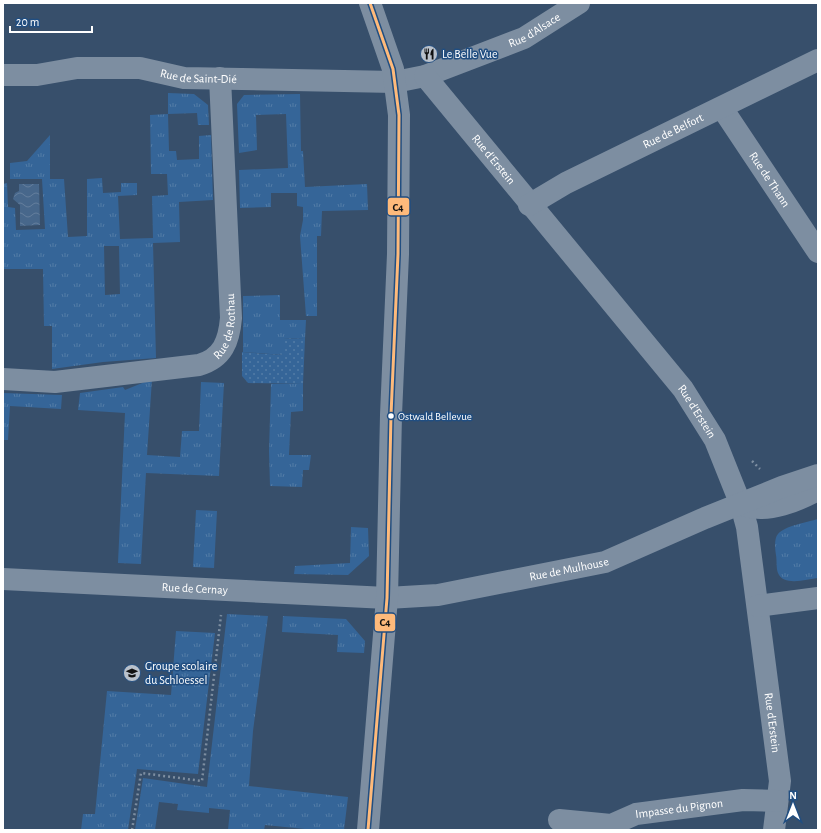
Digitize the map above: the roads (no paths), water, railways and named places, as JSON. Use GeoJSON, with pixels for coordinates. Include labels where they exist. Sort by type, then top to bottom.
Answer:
{"type":"FeatureCollection","features":[{"type":"Feature","properties":{"kind":"street"},"geometry":{"type":"LineString","coordinates":[[368,830],[388,598],[390,415],[398,254],[399,115],[395,82],[381,33],[370,3]]}},
{"type":"Feature","properties":{"kind":"street","name":"Rue d'Alsace"},"geometry":{"type":"LineString","coordinates":[[395,82],[425,76],[524,38],[579,3]]}},
{"type":"Feature","properties":{"kind":"street","name":"Rue de Belfort"},"geometry":{"type":"LineString","coordinates":[[529,205],[566,183],[818,60]]}},
{"type":"Feature","properties":{"kind":"street","name":"Rue de Saint-Dié"},"geometry":{"type":"LineString","coordinates":[[3,75],[36,75],[77,68],[140,68],[157,71],[173,77],[395,82]]}},
{"type":"Feature","properties":{"kind":"street","name":"Rue d'Erstein"},"geometry":{"type":"LineString","coordinates":[[425,76],[529,205],[683,388],[715,440],[741,505],[750,546],[780,781],[774,830]]}},
{"type":"Feature","properties":{"kind":"street","name":"Rue de Rothau"},"geometry":{"type":"LineString","coordinates":[[3,379],[55,382],[199,365],[215,358],[224,349],[230,331],[231,318],[220,78]]}},
{"type":"Feature","properties":{"kind":"street","name":"Rue de Thann"},"geometry":{"type":"LineString","coordinates":[[722,108],[818,252]]}},
{"type":"Feature","properties":{"kind":"street","name":"Rue de Mulhouse"},"geometry":{"type":"LineString","coordinates":[[388,598],[438,595],[605,562],[705,518],[741,505],[782,487],[818,475]]}},
{"type":"Feature","properties":{"kind":"street"},"geometry":{"type":"LineString","coordinates":[[741,505],[755,509],[765,509],[787,503],[818,490]]}},
{"type":"Feature","properties":{"kind":"street","name":"Rue de Cernay"},"geometry":{"type":"LineString","coordinates":[[3,579],[388,598]]}},
{"type":"Feature","properties":{"kind":"street"},"geometry":{"type":"LineString","coordinates":[[758,606],[818,598]]}},
{"type":"Feature","properties":{"kind":"street","name":"Impasse du Pignon"},"geometry":{"type":"LineString","coordinates":[[559,820],[611,825],[636,814],[743,800],[777,802]]}},
{"type":"Feature","properties":{"kind":"water"},"geometry":{"type":"Polygon","coordinates":[[[19,184],[39,184],[40,225],[20,226],[20,205],[13,199],[15,193],[19,191],[19,184]]]}},
{"type":"Feature","properties":{"kind":"place","name":"Le Belle Vue"},"geometry":{"type":"Point","coordinates":[429,54]}},
{"type":"Feature","properties":{"kind":"place","name":"Ostwald Bellevue"},"geometry":{"type":"Point","coordinates":[391,416]}},
{"type":"Feature","properties":{"kind":"place","name":"Groupe scolaire du Schloessel"},"geometry":{"type":"Point","coordinates":[132,673]}}]}
